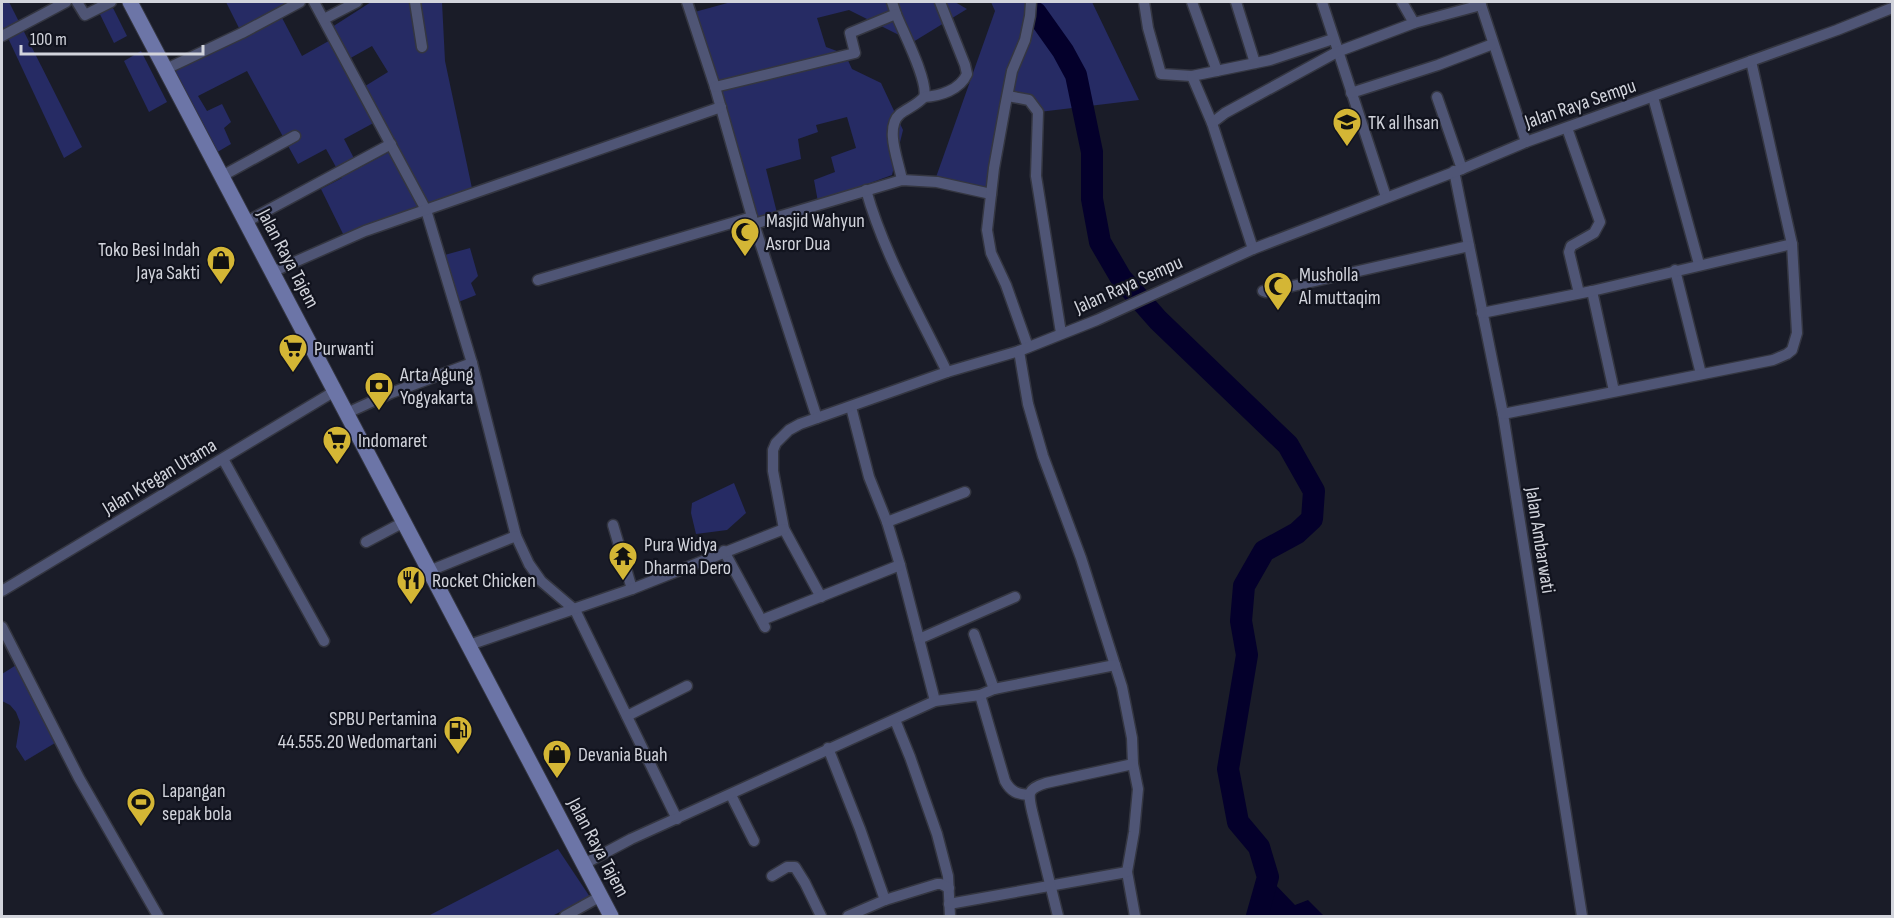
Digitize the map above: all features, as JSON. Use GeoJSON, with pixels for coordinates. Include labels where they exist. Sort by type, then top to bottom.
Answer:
{"type":"FeatureCollection","features":[{"type":"Feature","properties":{"kind":"main road","name":"Jalan Raya Tajem"},"geometry":{"type":"LineString","coordinates":[[130,2],[611,916]]}},
{"type":"Feature","properties":{"kind":"street"},"geometry":{"type":"LineString","coordinates":[[2,36],[66,2]]}},
{"type":"Feature","properties":{"kind":"street"},"geometry":{"type":"LineString","coordinates":[[77,2],[85,15],[111,2]]}},
{"type":"Feature","properties":{"kind":"street"},"geometry":{"type":"LineString","coordinates":[[166,69],[300,2]]}},
{"type":"Feature","properties":{"kind":"street"},"geometry":{"type":"LineString","coordinates":[[314,2],[426,210],[472,363],[516,536],[529,564],[541,581],[575,610],[677,819]]}},
{"type":"Feature","properties":{"kind":"street"},"geometry":{"type":"LineString","coordinates":[[324,19],[357,2]]}},
{"type":"Feature","properties":{"kind":"street"},"geometry":{"type":"LineString","coordinates":[[422,47],[416,3],[427,2]]}},
{"type":"Feature","properties":{"kind":"street"},"geometry":{"type":"LineString","coordinates":[[687,2],[715,87],[753,220],[817,418]]}},
{"type":"Feature","properties":{"kind":"street"},"geometry":{"type":"LineString","coordinates":[[892,2],[925,82],[924,97]]}},
{"type":"Feature","properties":{"kind":"street"},"geometry":{"type":"LineString","coordinates":[[902,180],[893,138],[894,123],[901,114],[924,97],[932,97],[952,90],[961,84],[967,74],[940,2]]}},
{"type":"Feature","properties":{"kind":"street"},"geometry":{"type":"LineString","coordinates":[[1031,2],[1025,40],[1014,66],[1008,96],[987,230],[991,253],[1006,285],[1023,349],[1028,404],[1043,456],[1081,558],[1115,665],[1130,726],[1133,764],[1138,789],[1127,872],[1135,916]]}},
{"type":"Feature","properties":{"kind":"street"},"geometry":{"type":"LineString","coordinates":[[1144,2],[1148,28],[1161,74],[1192,76],[1217,71],[1270,60],[1333,39]]}},
{"type":"Feature","properties":{"kind":"street"},"geometry":{"type":"LineString","coordinates":[[1192,2],[1217,71]]}},
{"type":"Feature","properties":{"kind":"street"},"geometry":{"type":"LineString","coordinates":[[1236,2],[1255,63]]}},
{"type":"Feature","properties":{"kind":"street"},"geometry":{"type":"LineString","coordinates":[[1322,2],[1386,197]]}},
{"type":"Feature","properties":{"kind":"street"},"geometry":{"type":"LineString","coordinates":[[1402,2],[1414,23]]}},
{"type":"Feature","properties":{"kind":"street"},"geometry":{"type":"LineString","coordinates":[[1212,123],[1225,113],[1337,52],[1414,23],[1481,3],[1526,142]]}},
{"type":"Feature","properties":{"kind":"street","name":"Jalan Raya Sempu"},"geometry":{"type":"LineString","coordinates":[[821,597],[784,529],[773,471],[773,450],[789,430],[947,372],[1023,349],[1097,320],[1253,249],[1526,142],[1893,8]]}},
{"type":"Feature","properties":{"kind":"street"},"geometry":{"type":"LineString","coordinates":[[715,87],[855,53],[850,33],[896,14]]}},
{"type":"Feature","properties":{"kind":"street"},"geometry":{"type":"LineString","coordinates":[[1352,93],[1493,44]]}},
{"type":"Feature","properties":{"kind":"street"},"geometry":{"type":"LineString","coordinates":[[1503,414],[1773,360],[1792,350],[1797,333],[1792,244],[1751,61]]}},
{"type":"Feature","properties":{"kind":"street"},"geometry":{"type":"LineString","coordinates":[[1192,76],[1212,123],[1253,249]]}},
{"type":"Feature","properties":{"kind":"street"},"geometry":{"type":"LineString","coordinates":[[1008,96],[1029,100],[1038,112],[1036,176],[1060,333]]}},
{"type":"Feature","properties":{"kind":"street","name":"Jalan Ambarwati"},"geometry":{"type":"LineString","coordinates":[[1437,97],[1458,170],[1469,246],[1503,414],[1582,916]]}},
{"type":"Feature","properties":{"kind":"street"},"geometry":{"type":"LineString","coordinates":[[1653,97],[1699,264]]}},
{"type":"Feature","properties":{"kind":"street"},"geometry":{"type":"LineString","coordinates":[[272,272],[365,231],[721,107]]}},
{"type":"Feature","properties":{"kind":"street"},"geometry":{"type":"LineString","coordinates":[[1566,128],[1600,222],[1594,233],[1571,246],[1569,252],[1579,293]]}},
{"type":"Feature","properties":{"kind":"street"},"geometry":{"type":"LineString","coordinates":[[222,176],[295,136]]}},
{"type":"Feature","properties":{"kind":"street"},"geometry":{"type":"LineString","coordinates":[[246,222],[391,144]]}},
{"type":"Feature","properties":{"kind":"street"},"geometry":{"type":"LineString","coordinates":[[538,280],[902,180],[937,182],[991,194]]}},
{"type":"Feature","properties":{"kind":"street"},"geometry":{"type":"LineString","coordinates":[[866,190],[877,227],[892,261],[947,372]]}},
{"type":"Feature","properties":{"kind":"street"},"geometry":{"type":"LineString","coordinates":[[1482,313],[1592,291],[1699,264],[1792,244]]}},
{"type":"Feature","properties":{"kind":"street"},"geometry":{"type":"LineString","coordinates":[[1263,291],[1469,246]]}},
{"type":"Feature","properties":{"kind":"street"},"geometry":{"type":"LineString","coordinates":[[1675,270],[1701,374]]}},
{"type":"Feature","properties":{"kind":"street"},"geometry":{"type":"LineString","coordinates":[[1592,291],[1614,391]]}},
{"type":"Feature","properties":{"kind":"street"},"geometry":{"type":"LineString","coordinates":[[347,413],[391,393],[472,363]]}},
{"type":"Feature","properties":{"kind":"street","name":"Jalan Kregan Utama"},"geometry":{"type":"LineString","coordinates":[[2,591],[335,391]]}},
{"type":"Feature","properties":{"kind":"street"},"geometry":{"type":"LineString","coordinates":[[851,407],[869,477],[887,522],[900,565],[935,701]]}},
{"type":"Feature","properties":{"kind":"street"},"geometry":{"type":"LineString","coordinates":[[223,459],[324,641]]}},
{"type":"Feature","properties":{"kind":"street"},"geometry":{"type":"LineString","coordinates":[[887,522],[965,492]]}},
{"type":"Feature","properties":{"kind":"street"},"geometry":{"type":"LineString","coordinates":[[366,543],[404,522]]}},
{"type":"Feature","properties":{"kind":"street"},"geometry":{"type":"LineString","coordinates":[[613,525],[632,589]]}},
{"type":"Feature","properties":{"kind":"street"},"geometry":{"type":"LineString","coordinates":[[469,645],[575,610],[784,529]]}},
{"type":"Feature","properties":{"kind":"street"},"geometry":{"type":"LineString","coordinates":[[429,571],[516,536]]}},
{"type":"Feature","properties":{"kind":"street"},"geometry":{"type":"LineString","coordinates":[[724,551],[764,624],[821,597],[900,565]]}},
{"type":"Feature","properties":{"kind":"street"},"geometry":{"type":"LineString","coordinates":[[920,639],[1015,597]]}},
{"type":"Feature","properties":{"kind":"street"},"geometry":{"type":"LineString","coordinates":[[2,627],[80,778],[158,916]]}},
{"type":"Feature","properties":{"kind":"street"},"geometry":{"type":"LineString","coordinates":[[974,634],[994,689]]}},
{"type":"Feature","properties":{"kind":"street"},"geometry":{"type":"LineString","coordinates":[[584,864],[631,839],[935,701],[980,695],[994,689],[1115,665]]}},
{"type":"Feature","properties":{"kind":"street"},"geometry":{"type":"LineString","coordinates":[[627,716],[687,686]]}},
{"type":"Feature","properties":{"kind":"street"},"geometry":{"type":"LineString","coordinates":[[980,695],[1005,781],[1012,791],[1029,795]]}},
{"type":"Feature","properties":{"kind":"street"},"geometry":{"type":"LineString","coordinates":[[895,720],[933,824],[948,876],[950,916]]}},
{"type":"Feature","properties":{"kind":"street"},"geometry":{"type":"LineString","coordinates":[[828,748],[885,900]]}},
{"type":"Feature","properties":{"kind":"street"},"geometry":{"type":"LineString","coordinates":[[1058,916],[1029,795],[1034,787],[1046,783],[1133,764]]}},
{"type":"Feature","properties":{"kind":"street"},"geometry":{"type":"LineString","coordinates":[[731,795],[754,841]]}},
{"type":"Feature","properties":{"kind":"street"},"geometry":{"type":"LineString","coordinates":[[772,876],[787,867],[795,867],[806,883],[821,916]]}},
{"type":"Feature","properties":{"kind":"street"},"geometry":{"type":"LineString","coordinates":[[949,904],[1127,872]]}},
{"type":"Feature","properties":{"kind":"street"},"geometry":{"type":"LineString","coordinates":[[848,916],[885,900],[939,883],[949,888]]}},
{"type":"Feature","properties":{"kind":"street"},"geometry":{"type":"LineString","coordinates":[[565,916],[601,896]]}},
{"type":"Feature","properties":{"kind":"shaded area"},"geometry":{"type":"Polygon","coordinates":[[[2,2],[9,2],[82,147],[64,158],[2,25],[2,2]]]}},
{"type":"Feature","properties":{"kind":"shaded area"},"geometry":{"type":"Polygon","coordinates":[[[94,2],[110,2],[127,36],[114,43],[94,2]]]}},
{"type":"Feature","properties":{"kind":"shaded area"},"geometry":{"type":"Polygon","coordinates":[[[226,2],[302,2],[280,14],[302,56],[334,38],[329,29],[371,2],[442,2],[445,61],[473,193],[346,240],[321,189],[342,178],[326,149],[298,164],[247,71],[198,96],[207,111],[222,104],[231,122],[224,128],[231,144],[209,157],[165,72],[241,32],[226,2]],[[372,46],[347,60],[362,88],[388,72],[372,46]],[[379,120],[344,139],[359,168],[395,149],[379,120]]]}},
{"type":"Feature","properties":{"kind":"shaded area"},"geometry":{"type":"Polygon","coordinates":[[[731,2],[955,2],[967,9],[913,42],[849,10],[817,18],[826,47],[845,54],[852,69],[881,83],[903,130],[892,175],[818,202],[814,180],[835,172],[831,157],[856,148],[847,117],[816,125],[818,132],[798,139],[801,159],[766,169],[777,213],[754,219],[691,13],[731,2]]]}},
{"type":"Feature","properties":{"kind":"shaded area"},"geometry":{"type":"Polygon","coordinates":[[[991,2],[1092,2],[1139,100],[1039,112],[1029,98],[1005,94],[988,192],[935,180],[995,11],[991,2]]]}},
{"type":"Feature","properties":{"kind":"shaded area"},"geometry":{"type":"Polygon","coordinates":[[[141,51],[167,102],[149,112],[124,61],[141,51]]]}},
{"type":"Feature","properties":{"kind":"shaded area"},"geometry":{"type":"Polygon","coordinates":[[[470,248],[478,276],[471,283],[476,295],[456,303],[441,256],[470,248]]]}},
{"type":"Feature","properties":{"kind":"shaded area"},"geometry":{"type":"Polygon","coordinates":[[[734,483],[746,513],[727,530],[696,534],[691,513],[692,503],[734,483]]]}},
{"type":"Feature","properties":{"kind":"shaded area"},"geometry":{"type":"Polygon","coordinates":[[[21,662],[60,740],[25,761],[16,747],[20,722],[10,705],[2,701],[2,674],[21,662]]]}},
{"type":"Feature","properties":{"kind":"shaded area"},"geometry":{"type":"Polygon","coordinates":[[[558,849],[590,897],[552,916],[428,916],[558,849]]]}},
{"type":"Feature","properties":{"kind":"shaded area"},"geometry":{"type":"Polygon","coordinates":[[[1268,877],[1295,905],[1308,900],[1324,916],[1250,916],[1268,877]]]}},
{"type":"Feature","properties":{"kind":"waterway"},"geometry":{"type":"LineString","coordinates":[[1036,13],[1063,51],[1076,75],[1092,152],[1092,199],[1100,242],[1121,278],[1158,320],[1288,445],[1314,491],[1312,519],[1297,533],[1264,551],[1244,586],[1241,621],[1247,655],[1228,769],[1238,822],[1259,847],[1268,877],[1257,916]]}},
{"type":"Feature","properties":{"kind":"place","name":"TK al Ihsan"},"geometry":{"type":"Point","coordinates":[1347,148]}},
{"type":"Feature","properties":{"kind":"place","name":"Masjid Wahyun Asror Dua"},"geometry":{"type":"Point","coordinates":[745,258]}},
{"type":"Feature","properties":{"kind":"place","name":"Toko Besi Indah Jaya Sakti"},"geometry":{"type":"Point","coordinates":[221,286]}},
{"type":"Feature","properties":{"kind":"place","name":"Musholla Al muttaqim"},"geometry":{"type":"Point","coordinates":[1278,312]}},
{"type":"Feature","properties":{"kind":"place","name":"Purwanti"},"geometry":{"type":"Point","coordinates":[293,374]}},
{"type":"Feature","properties":{"kind":"place","name":"Arta Agung Yogyakarta"},"geometry":{"type":"Point","coordinates":[379,412]}},
{"type":"Feature","properties":{"kind":"place","name":"Indomaret"},"geometry":{"type":"Point","coordinates":[337,466]}},
{"type":"Feature","properties":{"kind":"place","name":"Pura Widya Dharma Dero"},"geometry":{"type":"Point","coordinates":[623,582]}},
{"type":"Feature","properties":{"kind":"place","name":"Rocket Chicken"},"geometry":{"type":"Point","coordinates":[411,606]}},
{"type":"Feature","properties":{"kind":"place","name":"SPBU Pertamina 44.555.20 Wedomartani"},"geometry":{"type":"Point","coordinates":[458,756]}},
{"type":"Feature","properties":{"kind":"place","name":"Devania Buah"},"geometry":{"type":"Point","coordinates":[557,780]}},
{"type":"Feature","properties":{"kind":"place","name":"Lapangan sepak bola"},"geometry":{"type":"Point","coordinates":[141,828]}}]}
